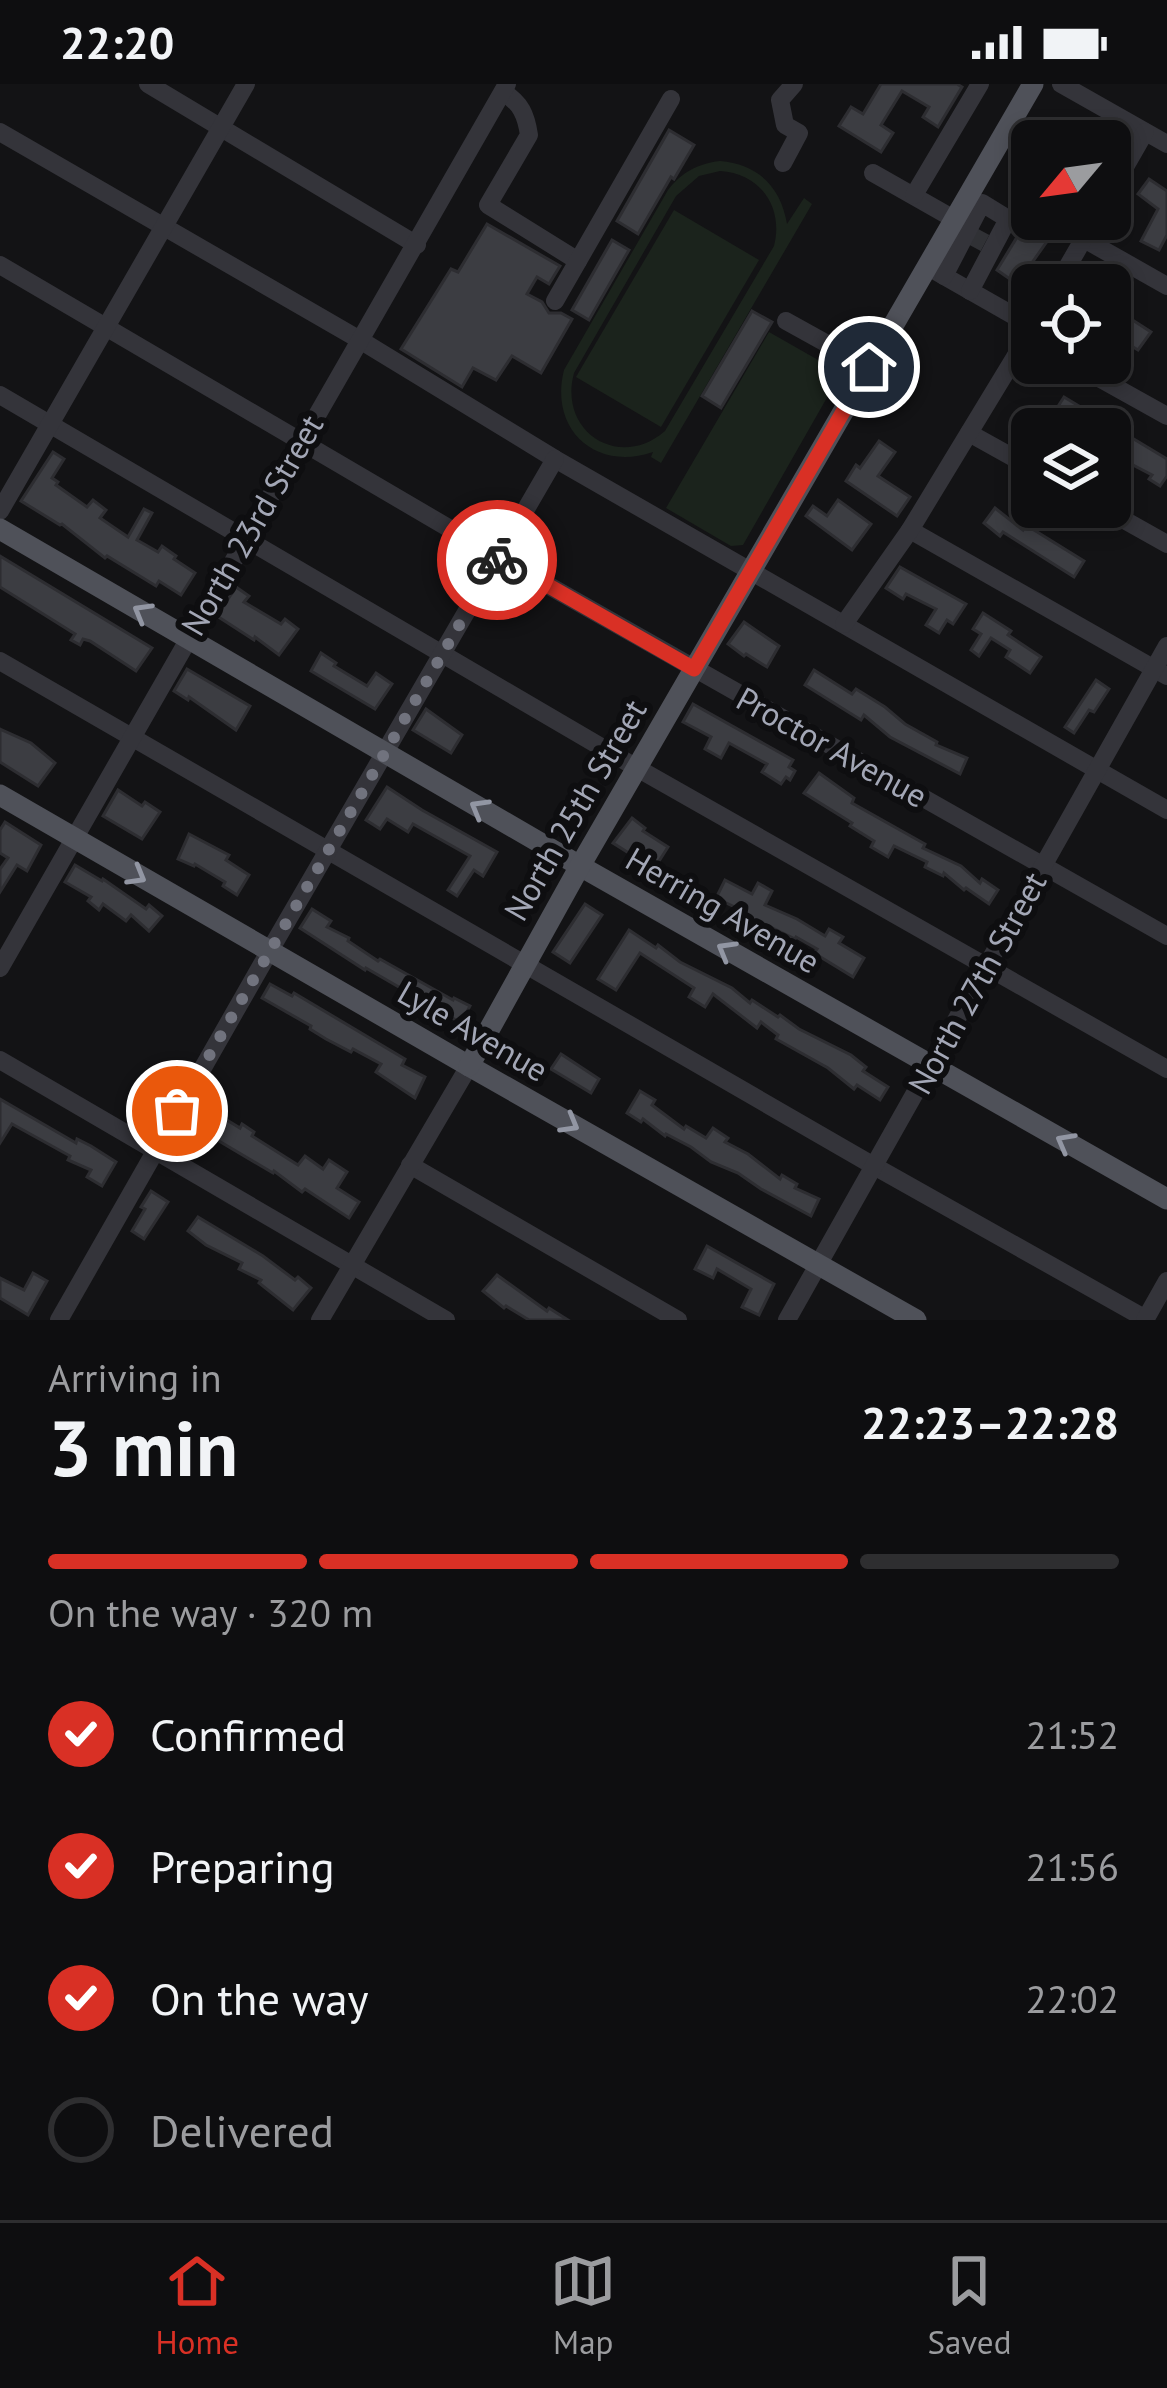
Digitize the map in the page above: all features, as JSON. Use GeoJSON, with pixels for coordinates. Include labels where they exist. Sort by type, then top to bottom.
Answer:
{"type":"FeatureCollection","features":[{"type":"Feature","properties":{"kind":"main road","name":"North 25th Street"},"geometry":{"type":"LineString","coordinates":[[469,1066],[869,367],[948,249],[973,228],[1033,84]]}},
{"type":"Feature","properties":{"kind":"main road","name":"Herring Avenue"},"geometry":{"type":"LineString","coordinates":[[0,529],[384,754],[1167,1199]]}},
{"type":"Feature","properties":{"kind":"main road","name":"Lyle Avenue"},"geometry":{"type":"LineString","coordinates":[[0,795],[916,1320]]}},
{"type":"Feature","properties":{"kind":"street"},"geometry":{"type":"LineString","coordinates":[[148,84],[417,244]]}},
{"type":"Feature","properties":{"kind":"street"},"geometry":{"type":"LineString","coordinates":[[0,511],[246,84]]}},
{"type":"Feature","properties":{"kind":"street"},"geometry":{"type":"LineString","coordinates":[[783,163],[799,133],[785,125],[780,100],[794,84]]}},
{"type":"Feature","properties":{"kind":"street"},"geometry":{"type":"LineString","coordinates":[[914,195],[980,84]]}},
{"type":"Feature","properties":{"kind":"street"},"geometry":{"type":"LineString","coordinates":[[1061,84],[1167,144]]}},
{"type":"Feature","properties":{"kind":"street"},"geometry":{"type":"LineString","coordinates":[[505,88],[523,110],[529,135],[488,205],[578,261]]}},
{"type":"Feature","properties":{"kind":"street","name":"North 23rd Street"},"geometry":{"type":"LineString","coordinates":[[0,968],[505,88]]}},
{"type":"Feature","properties":{"kind":"street"},"geometry":{"type":"LineString","coordinates":[[555,301],[671,99]]}},
{"type":"Feature","properties":{"kind":"street"},"geometry":{"type":"LineString","coordinates":[[766,138],[785,125]]}},
{"type":"Feature","properties":{"kind":"street"},"geometry":{"type":"LineString","coordinates":[[0,132],[555,459],[1167,810]]}},
{"type":"Feature","properties":{"kind":"street"},"geometry":{"type":"LineString","coordinates":[[1131,156],[1145,132]]}},
{"type":"Feature","properties":{"kind":"street"},"geometry":{"type":"LineString","coordinates":[[873,172],[973,228],[970,291]]}},
{"type":"Feature","properties":{"kind":"street"},"geometry":{"type":"LineString","coordinates":[[1086,240],[1167,286]]}},
{"type":"Feature","properties":{"kind":"street","name":"Proctor Avenue"},"geometry":{"type":"LineString","coordinates":[[0,266],[498,557],[1167,936]]}},
{"type":"Feature","properties":{"kind":"street"},"geometry":{"type":"LineString","coordinates":[[936,271],[1011,320]]}},
{"type":"Feature","properties":{"kind":"street"},"geometry":{"type":"LineString","coordinates":[[786,321],[869,367]]}},
{"type":"Feature","properties":{"kind":"street"},"geometry":{"type":"LineString","coordinates":[[844,624],[910,530],[1011,366]]}},
{"type":"Feature","properties":{"kind":"street"},"geometry":{"type":"LineString","coordinates":[[1110,384],[1167,416]]}},
{"type":"Feature","properties":{"kind":"street"},"geometry":{"type":"LineString","coordinates":[[0,395],[637,768],[1167,1069]]}},
{"type":"Feature","properties":{"kind":"street"},"geometry":{"type":"LineString","coordinates":[[969,433],[1011,456]]}},
{"type":"Feature","properties":{"kind":"street"},"geometry":{"type":"LineString","coordinates":[[59,1320],[555,459]]}},
{"type":"Feature","properties":{"kind":"street"},"geometry":{"type":"LineString","coordinates":[[1131,524],[1167,544]]}},
{"type":"Feature","properties":{"kind":"street"},"geometry":{"type":"LineString","coordinates":[[910,530],[1160,673]]}},
{"type":"Feature","properties":{"kind":"street","name":"North 27th Street"},"geometry":{"type":"LineString","coordinates":[[787,1320],[1096,770],[1160,673],[1167,646]]}},
{"type":"Feature","properties":{"kind":"street"},"geometry":{"type":"LineString","coordinates":[[0,661],[874,1166],[1153,1313],[1167,1281]]}},
{"type":"Feature","properties":{"kind":"street"},"geometry":{"type":"LineString","coordinates":[[0,920],[21,932]]}},
{"type":"Feature","properties":{"kind":"street"},"geometry":{"type":"LineString","coordinates":[[0,1060],[446,1320]]}},
{"type":"Feature","properties":{"kind":"street","name":"North 25th Street"},"geometry":{"type":"LineString","coordinates":[[320,1320],[469,1066]]}},
{"type":"Feature","properties":{"kind":"street"},"geometry":{"type":"LineString","coordinates":[[410,1165],[678,1320]]}},
{"type":"Feature","properties":{"kind":"shaded area"},"geometry":{"type":"Polygon","coordinates":[[[720,161],[746,167],[766,180],[787,224],[804,198],[812,204],[661,463],[651,457],[653,452],[632,457],[595,450],[581,441],[563,411],[564,370],[668,190],[697,167],[720,161]],[[734,173],[699,176],[676,196],[574,373],[575,413],[596,439],[629,447],[665,431],[774,246],[775,218],[766,195],[734,173]]]}},
{"type":"Feature","properties":{"kind":"shaded area"},"geometry":{"type":"Polygon","coordinates":[[[674,210],[759,260],[661,427],[576,377],[674,210]]]}},
{"type":"Feature","properties":{"kind":"shaded area"},"geometry":{"type":"Polygon","coordinates":[[[769,332],[841,373],[743,545],[731,546],[666,508],[769,332]]]}},
{"type":"Feature","properties":{"kind":"building"},"geometry":{"type":"Polygon","coordinates":[[[881,84],[962,87],[938,127],[923,117],[929,107],[902,91],[881,125],[893,133],[881,152],[839,126],[851,107],[863,114],[881,84]]]}},
{"type":"Feature","properties":{"kind":"building"},"geometry":{"type":"Polygon","coordinates":[[[669,130],[694,145],[638,234],[617,221],[669,130]]]}},
{"type":"Feature","properties":{"kind":"building"},"geometry":{"type":"Polygon","coordinates":[[[1149,179],[1167,191],[1167,235],[1159,250],[1141,241],[1158,209],[1138,194],[1149,179]]]}},
{"type":"Feature","properties":{"kind":"building"},"geometry":{"type":"Polygon","coordinates":[[[487,224],[560,266],[549,284],[537,277],[527,294],[542,302],[549,313],[572,319],[541,373],[512,356],[496,380],[473,368],[462,387],[401,349],[451,269],[458,272],[487,224]]]}},
{"type":"Feature","properties":{"kind":"building"},"geometry":{"type":"Polygon","coordinates":[[[612,240],[629,250],[589,320],[572,310],[612,240]]]}},
{"type":"Feature","properties":{"kind":"building"},"geometry":{"type":"Polygon","coordinates":[[[1015,240],[1048,240],[1031,264],[1011,264],[1011,280],[997,270],[1015,240]]]}},
{"type":"Feature","properties":{"kind":"building"},"geometry":{"type":"Polygon","coordinates":[[[752,311],[772,322],[721,408],[702,396],[752,311]]]}},
{"type":"Feature","properties":{"kind":"building"},"geometry":{"type":"Polygon","coordinates":[[[1131,319],[1151,332],[1138,350],[1131,346],[1131,319]]]}},
{"type":"Feature","properties":{"kind":"building"},"geometry":{"type":"Polygon","coordinates":[[[1064,397],[1082,408],[1057,408],[1064,397]]]}},
{"type":"Feature","properties":{"kind":"building"},"geometry":{"type":"Polygon","coordinates":[[[1131,437],[1167,459],[1167,476],[1160,486],[1149,479],[1152,475],[1131,464],[1131,437]]]}},
{"type":"Feature","properties":{"kind":"building"},"geometry":{"type":"Polygon","coordinates":[[[879,441],[895,452],[878,476],[910,497],[897,516],[846,481],[879,441]]]}},
{"type":"Feature","properties":{"kind":"building"},"geometry":{"type":"Polygon","coordinates":[[[53,452],[64,459],[52,478],[56,485],[87,507],[93,500],[106,510],[100,518],[128,537],[144,509],[152,513],[137,540],[158,552],[162,546],[195,573],[181,595],[105,558],[62,524],[21,501],[53,452]]]}},
{"type":"Feature","properties":{"kind":"building"},"geometry":{"type":"Polygon","coordinates":[[[838,500],[871,524],[852,550],[806,516],[813,506],[827,516],[838,500]]]}},
{"type":"Feature","properties":{"kind":"building"},"geometry":{"type":"Polygon","coordinates":[[[995,508],[1011,521],[1011,528],[1031,528],[1084,561],[1074,577],[984,523],[995,508]]]}},
{"type":"Feature","properties":{"kind":"building"},"geometry":{"type":"Polygon","coordinates":[[[0,556],[152,648],[136,671],[90,641],[83,639],[80,645],[71,640],[75,634],[0,587],[0,556]]]}},
{"type":"Feature","properties":{"kind":"building"},"geometry":{"type":"Polygon","coordinates":[[[900,567],[966,604],[953,624],[947,620],[939,633],[926,625],[936,609],[886,588],[900,567]]]}},
{"type":"Feature","properties":{"kind":"building"},"geometry":{"type":"Polygon","coordinates":[[[236,587],[249,596],[244,602],[298,629],[279,655],[217,616],[236,587]]]}},
{"type":"Feature","properties":{"kind":"building"},"geometry":{"type":"Polygon","coordinates":[[[983,613],[1041,657],[1030,673],[1006,657],[1010,650],[991,638],[979,656],[971,650],[981,634],[973,629],[983,613]]]}},
{"type":"Feature","properties":{"kind":"building"},"geometry":{"type":"Polygon","coordinates":[[[744,622],[779,646],[767,667],[728,644],[744,622]]]}},
{"type":"Feature","properties":{"kind":"building"},"geometry":{"type":"Polygon","coordinates":[[[321,653],[367,686],[376,673],[392,684],[375,709],[311,671],[321,653]]]}},
{"type":"Feature","properties":{"kind":"building"},"geometry":{"type":"Polygon","coordinates":[[[187,669],[250,706],[236,730],[174,691],[187,669]]]}},
{"type":"Feature","properties":{"kind":"building"},"geometry":{"type":"Polygon","coordinates":[[[814,670],[852,694],[856,689],[936,745],[967,758],[960,774],[805,685],[814,670]]]}},
{"type":"Feature","properties":{"kind":"building"},"geometry":{"type":"Polygon","coordinates":[[[1096,680],[1109,689],[1074,733],[1065,727],[1096,680]]]}},
{"type":"Feature","properties":{"kind":"building"},"geometry":{"type":"Polygon","coordinates":[[[693,704],[793,760],[789,767],[795,771],[790,780],[786,777],[781,784],[762,772],[767,764],[729,743],[721,758],[705,749],[711,737],[683,722],[693,704]]]}},
{"type":"Feature","properties":{"kind":"building"},"geometry":{"type":"Polygon","coordinates":[[[426,709],[462,735],[451,753],[413,730],[426,709]]]}},
{"type":"Feature","properties":{"kind":"building"},"geometry":{"type":"Polygon","coordinates":[[[0,729],[31,743],[55,763],[38,786],[0,762],[0,729]]]}},
{"type":"Feature","properties":{"kind":"building"},"geometry":{"type":"Polygon","coordinates":[[[819,773],[854,798],[852,803],[998,890],[989,904],[894,846],[888,857],[871,847],[874,841],[852,823],[804,793],[819,773]]]}},
{"type":"Feature","properties":{"kind":"building"},"geometry":{"type":"Polygon","coordinates":[[[387,787],[497,852],[483,876],[474,870],[457,896],[448,890],[470,856],[413,824],[408,832],[387,819],[380,829],[366,820],[387,787]]]}},
{"type":"Feature","properties":{"kind":"building"},"geometry":{"type":"Polygon","coordinates":[[[118,790],[160,812],[142,839],[103,816],[118,790]]]}},
{"type":"Feature","properties":{"kind":"building"},"geometry":{"type":"Polygon","coordinates":[[[632,818],[668,847],[654,869],[613,843],[632,818]]]}},
{"type":"Feature","properties":{"kind":"building"},"geometry":{"type":"Polygon","coordinates":[[[5,822],[41,845],[27,871],[17,865],[0,892],[0,869],[8,858],[0,853],[0,830],[5,822]]]}},
{"type":"Feature","properties":{"kind":"building"},"geometry":{"type":"Polygon","coordinates":[[[189,834],[229,855],[226,860],[249,875],[237,895],[223,886],[225,882],[178,859],[189,834]]]}},
{"type":"Feature","properties":{"kind":"building"},"geometry":{"type":"Polygon","coordinates":[[[75,865],[162,916],[149,931],[131,915],[126,921],[103,904],[99,910],[88,901],[91,897],[65,882],[75,865]]]}},
{"type":"Feature","properties":{"kind":"building"},"geometry":{"type":"Polygon","coordinates":[[[725,880],[752,894],[758,883],[772,891],[765,905],[825,936],[829,929],[843,937],[839,943],[864,958],[853,977],[814,953],[817,949],[754,923],[740,915],[743,911],[716,898],[725,880]]]}},
{"type":"Feature","properties":{"kind":"building"},"geometry":{"type":"Polygon","coordinates":[[[585,904],[602,915],[570,963],[553,952],[585,904]]]}},
{"type":"Feature","properties":{"kind":"building"},"geometry":{"type":"Polygon","coordinates":[[[312,909],[331,921],[327,927],[378,961],[470,1006],[461,1023],[300,928],[312,909]]]}},
{"type":"Feature","properties":{"kind":"building"},"geometry":{"type":"Polygon","coordinates":[[[629,930],[750,1003],[851,1055],[866,1067],[863,1071],[888,1087],[880,1100],[857,1085],[854,1089],[828,1068],[776,1039],[778,1035],[761,1022],[757,1028],[713,994],[705,1007],[689,997],[694,988],[640,953],[616,990],[598,979],[629,930]]]}},
{"type":"Feature","properties":{"kind":"building"},"geometry":{"type":"Polygon","coordinates":[[[270,984],[294,993],[405,1059],[402,1065],[425,1077],[415,1098],[376,1072],[381,1064],[326,1039],[262,998],[270,984]]]}},
{"type":"Feature","properties":{"kind":"building"},"geometry":{"type":"Polygon","coordinates":[[[561,1054],[599,1079],[591,1093],[551,1069],[561,1054]]]}},
{"type":"Feature","properties":{"kind":"building"},"geometry":{"type":"Polygon","coordinates":[[[640,1091],[684,1129],[706,1138],[713,1128],[728,1138],[725,1142],[780,1179],[782,1175],[797,1184],[795,1188],[819,1199],[811,1216],[627,1113],[640,1091]]]}},
{"type":"Feature","properties":{"kind":"building"},"geometry":{"type":"Polygon","coordinates":[[[0,1099],[116,1162],[102,1186],[87,1177],[91,1170],[12,1124],[0,1143],[0,1099]]]}},
{"type":"Feature","properties":{"kind":"building"},"geometry":{"type":"Polygon","coordinates":[[[209,1109],[240,1128],[242,1124],[254,1132],[252,1136],[298,1165],[305,1156],[323,1169],[329,1160],[347,1172],[337,1188],[359,1202],[349,1218],[197,1128],[209,1109]]]}},
{"type":"Feature","properties":{"kind":"building"},"geometry":{"type":"Polygon","coordinates":[[[151,1191],[168,1202],[144,1239],[132,1231],[151,1191]]]}},
{"type":"Feature","properties":{"kind":"building"},"geometry":{"type":"Polygon","coordinates":[[[198,1217],[311,1288],[293,1310],[261,1280],[239,1269],[242,1263],[188,1231],[198,1217]]]}},
{"type":"Feature","properties":{"kind":"building"},"geometry":{"type":"Polygon","coordinates":[[[707,1246],[774,1284],[759,1315],[742,1307],[751,1289],[717,1269],[713,1278],[695,1269],[707,1246]]]}},
{"type":"Feature","properties":{"kind":"building"},"geometry":{"type":"Polygon","coordinates":[[[33,1273],[47,1281],[28,1315],[0,1298],[0,1278],[24,1290],[33,1273]]]}},
{"type":"Feature","properties":{"kind":"building"},"geometry":{"type":"Polygon","coordinates":[[[497,1275],[547,1311],[568,1320],[529,1320],[504,1308],[483,1291],[497,1275]]]}},
{"type":"Feature","properties":{"kind":"tunnel"},"geometry":{"type":"LineString","coordinates":[[972,236],[985,243]]}},
{"type":"Feature","properties":{"kind":"way so far"},"geometry":{"type":"LineString","coordinates":[[177,1111],[497,560]]}},
{"type":"Feature","properties":{"kind":"route"},"geometry":{"type":"LineString","coordinates":[[497,560],[694,669],[869,367]]}}]}
